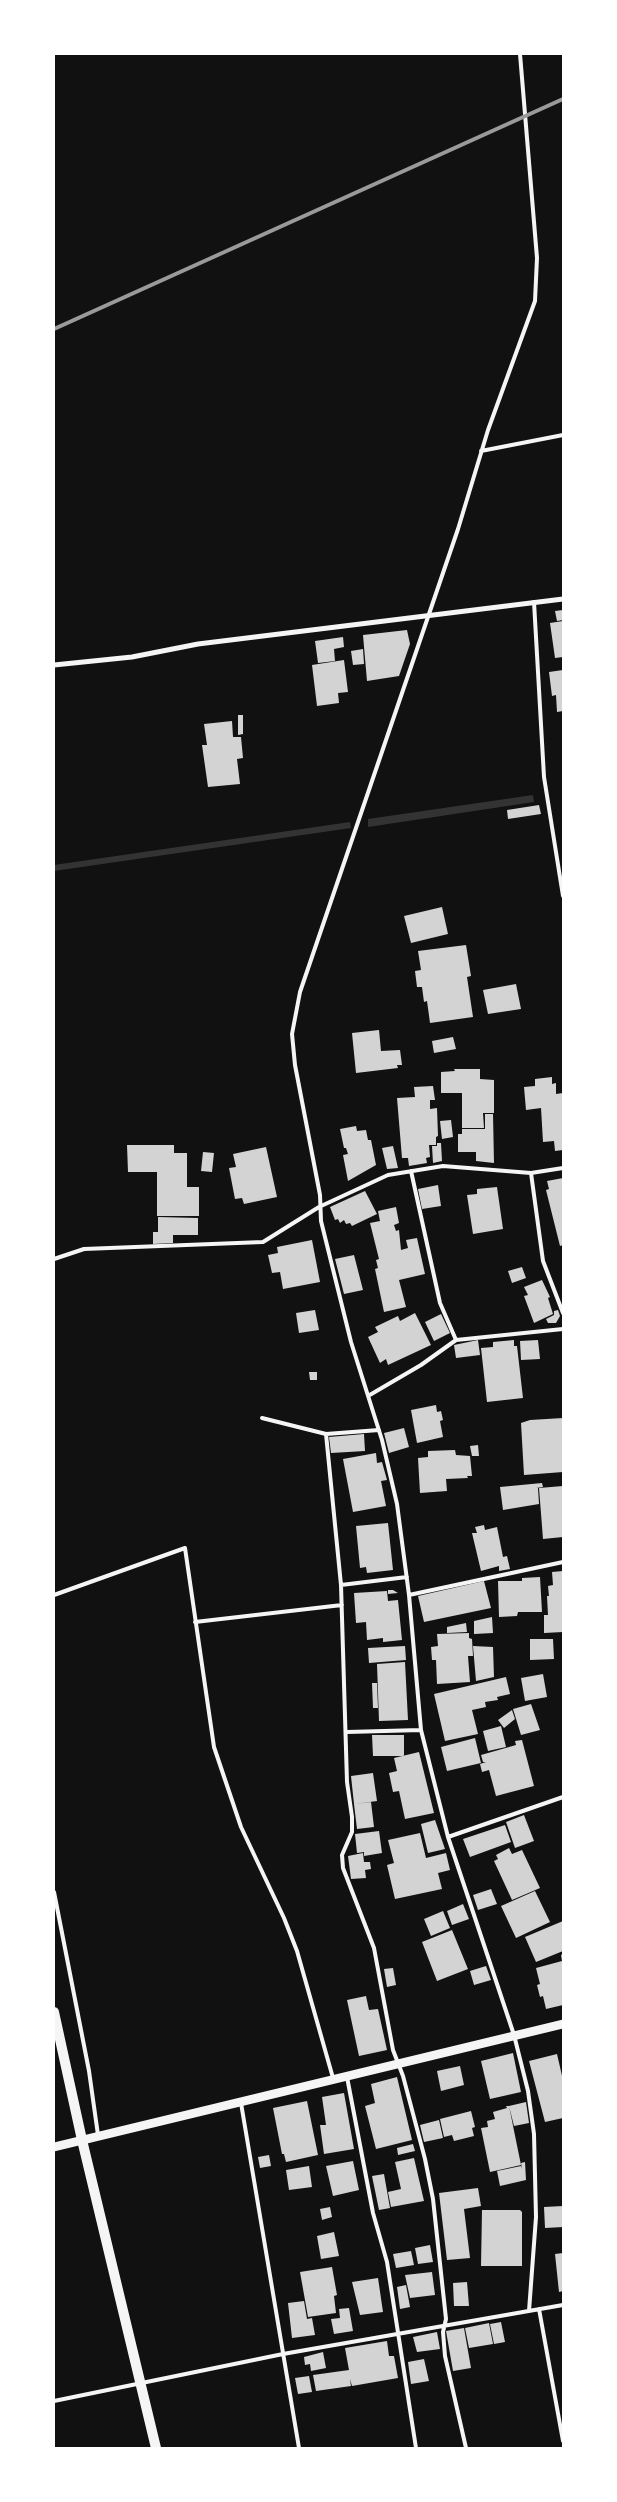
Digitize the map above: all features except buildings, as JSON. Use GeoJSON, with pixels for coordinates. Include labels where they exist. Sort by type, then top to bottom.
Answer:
{"type":"FeatureCollection","features":[{"type":"Feature","properties":{"kind":"main road"},"geometry":{"type":"LineString","coordinates":[[54,2012],[82,2140],[156,2448]]}},
{"type":"Feature","properties":{"kind":"street"},"geometry":{"type":"LineString","coordinates":[[54,665],[132,657],[198,644],[563,598]]}},
{"type":"Feature","properties":{"kind":"street"},"geometry":{"type":"LineString","coordinates":[[54,2147],[399,2062],[563,2024]]}},
{"type":"Feature","properties":{"kind":"lane"},"geometry":{"type":"LineString","coordinates":[[520,54],[537,258],[535,301],[481,451],[458,529],[300,992],[292,1034],[295,1065],[320,1195],[319,1207],[351,1342],[379,1430],[397,1504],[409,1595],[421,1730],[448,1837],[514,2035],[528,2091],[534,2134],[536,2217],[531,2260],[529,2310]]}},
{"type":"Feature","properties":{"kind":"lane"},"geometry":{"type":"LineString","coordinates":[[481,451],[563,435]]}},
{"type":"Feature","properties":{"kind":"lane"},"geometry":{"type":"LineString","coordinates":[[534,602],[544,777],[563,896]]}},
{"type":"Feature","properties":{"kind":"lane"},"geometry":{"type":"LineString","coordinates":[[54,1259],[84,1249],[263,1242],[319,1207],[388,1175],[443,1166],[531,1173],[563,1168]]}},
{"type":"Feature","properties":{"kind":"lane"},"geometry":{"type":"LineString","coordinates":[[411,1172],[440,1303],[456,1340]]}},
{"type":"Feature","properties":{"kind":"lane"},"geometry":{"type":"LineString","coordinates":[[531,1173],[543,1261],[563,1313]]}},
{"type":"Feature","properties":{"kind":"lane"},"geometry":{"type":"LineString","coordinates":[[368,1396],[420,1365],[456,1340],[563,1328]]}},
{"type":"Feature","properties":{"kind":"lane"},"geometry":{"type":"LineString","coordinates":[[262,1418],[326,1434],[379,1430]]}},
{"type":"Feature","properties":{"kind":"lane"},"geometry":{"type":"LineString","coordinates":[[326,1434],[341,1585],[347,1732],[347,1782],[352,1825],[342,1855],[343,1868],[372,1940],[393,2050],[399,2062],[433,2199],[446,2319],[444,2326],[445,2356],[466,2448]]}},
{"type":"Feature","properties":{"kind":"lane"},"geometry":{"type":"LineString","coordinates":[[54,1595],[185,1548],[214,1747],[241,1827],[284,1918],[296,1952],[333,2078]]}},
{"type":"Feature","properties":{"kind":"lane"},"geometry":{"type":"LineString","coordinates":[[409,1595],[563,1562]]}},
{"type":"Feature","properties":{"kind":"lane"},"geometry":{"type":"LineString","coordinates":[[341,1585],[407,1577]]}},
{"type":"Feature","properties":{"kind":"lane"},"geometry":{"type":"LineString","coordinates":[[195,1622],[342,1605]]}},
{"type":"Feature","properties":{"kind":"lane"},"geometry":{"type":"LineString","coordinates":[[347,1732],[421,1730]]}},
{"type":"Feature","properties":{"kind":"lane"},"geometry":{"type":"LineString","coordinates":[[448,1837],[563,1796]]}},
{"type":"Feature","properties":{"kind":"lane"},"geometry":{"type":"LineString","coordinates":[[54,1892],[89,2071],[98,2137]]}},
{"type":"Feature","properties":{"kind":"lane"},"geometry":{"type":"LineString","coordinates":[[347,2075],[373,2213],[387,2262],[416,2448]]}},
{"type":"Feature","properties":{"kind":"lane"},"geometry":{"type":"LineString","coordinates":[[241,2101],[299,2448]]}},
{"type":"Feature","properties":{"kind":"lane"},"geometry":{"type":"LineString","coordinates":[[54,2401],[139,2382],[283,2354],[563,2305]]}},
{"type":"Feature","properties":{"kind":"lane"},"geometry":{"type":"LineString","coordinates":[[539,2309],[563,2441]]}},
{"type":"Feature","properties":{"kind":"shaded area"},"geometry":{"type":"Polygon","coordinates":[[[533,795],[534,802],[368,827],[368,819],[533,795]]]}},
{"type":"Feature","properties":{"kind":"shaded area"},"geometry":{"type":"Polygon","coordinates":[[[350,822],[351,828],[54,871],[54,865],[350,822]]]}},
{"type":"Feature","properties":{"kind":"railway"},"geometry":{"type":"LineString","coordinates":[[54,329],[563,99]]}}]}
